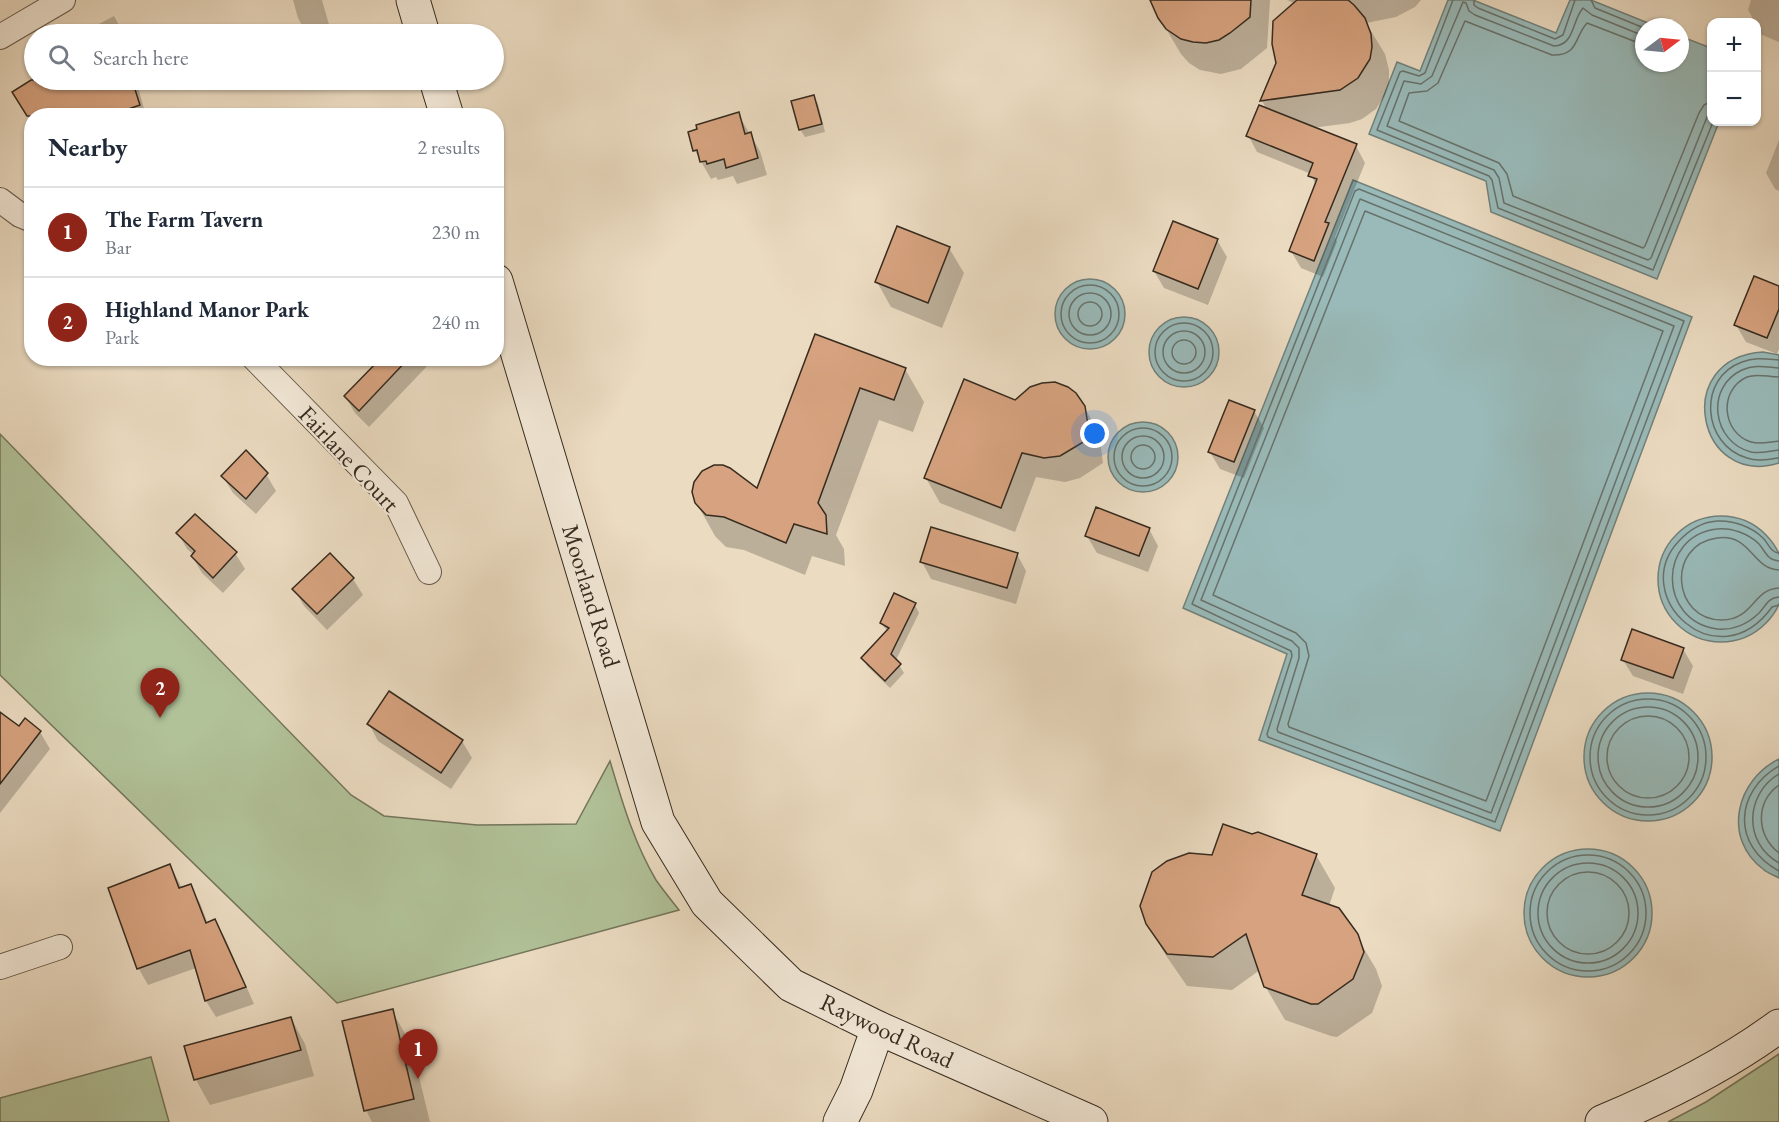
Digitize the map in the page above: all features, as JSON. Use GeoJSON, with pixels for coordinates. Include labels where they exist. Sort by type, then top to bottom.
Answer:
{"type":"FeatureCollection","features":[{"type":"Feature","properties":{"kind":"street"},"geometry":{"type":"LineString","coordinates":[[0,37],[63,0]]}},
{"type":"Feature","properties":{"kind":"street"},"geometry":{"type":"LineString","coordinates":[[412,0],[420,24]]}},
{"type":"Feature","properties":{"kind":"street"},"geometry":{"type":"LineString","coordinates":[[439,90],[445,108]]}},
{"type":"Feature","properties":{"kind":"street"},"geometry":{"type":"LineString","coordinates":[[0,200],[24,216]]}},
{"type":"Feature","properties":{"kind":"street","name":"Moorland Road"},"geometry":{"type":"LineString","coordinates":[[504,308],[658,822],[707,903]]}},
{"type":"Feature","properties":{"kind":"street","name":"Fairlane Court"},"geometry":{"type":"LineString","coordinates":[[262,366],[396,503],[429,572]]}},
{"type":"Feature","properties":{"kind":"street","name":"Raywood Road"},"geometry":{"type":"LineString","coordinates":[[707,903],[791,985],[878,1028],[1091,1122]]}},
{"type":"Feature","properties":{"kind":"street"},"geometry":{"type":"LineString","coordinates":[[0,967],[60,947]]}},
{"type":"Feature","properties":{"kind":"street"},"geometry":{"type":"LineString","coordinates":[[1602,1122],[1659,1098],[1755,1044],[1779,1026]]}},
{"type":"Feature","properties":{"kind":"street"},"geometry":{"type":"LineString","coordinates":[[840,1122],[856,1090],[878,1028]]}},
{"type":"Feature","properties":{"kind":"green space"},"geometry":{"type":"Polygon","coordinates":[[[0,434],[351,795],[384,816],[477,825],[576,824],[610,761],[629,822],[641,851],[656,880],[679,910],[337,1003],[0,675],[0,434]]]}},
{"type":"Feature","properties":{"kind":"green space"},"geometry":{"type":"Polygon","coordinates":[[[1779,1054],[1779,1122],[1668,1122],[1706,1102],[1779,1054]]]}},
{"type":"Feature","properties":{"kind":"green space"},"geometry":{"type":"Polygon","coordinates":[[[151,1057],[169,1122],[0,1122],[0,1098],[151,1057]]]}},
{"type":"Feature","properties":{"kind":"water"},"geometry":{"type":"Polygon","coordinates":[[[1448,0],[1473,0],[1556,33],[1570,0],[1591,0],[1636,18],[1635,72],[1689,72],[1689,39],[1707,46],[1707,126],[1717,126],[1657,279],[1491,212],[1486,181],[1369,134],[1397,62],[1420,71],[1448,0]]]}},
{"type":"Feature","properties":{"kind":"water"},"geometry":{"type":"Polygon","coordinates":[[[1353,180],[1692,317],[1500,831],[1259,740],[1287,654],[1183,608],[1353,180]]]}},
{"type":"Feature","properties":{"kind":"water"},"geometry":{"type":"Polygon","coordinates":[[[1090,279],[1103,282],[1115,289],[1122,301],[1125,314],[1122,327],[1115,339],[1103,346],[1090,349],[1077,346],[1065,339],[1058,327],[1055,314],[1058,301],[1065,289],[1077,282],[1090,279]]]}},
{"type":"Feature","properties":{"kind":"water"},"geometry":{"type":"Polygon","coordinates":[[[1184,317],[1197,320],[1209,327],[1216,339],[1219,352],[1216,365],[1209,377],[1197,384],[1184,387],[1171,384],[1159,377],[1152,365],[1149,352],[1152,339],[1159,327],[1171,320],[1184,317]]]}},
{"type":"Feature","properties":{"kind":"water"},"geometry":{"type":"Polygon","coordinates":[[[1763,352],[1779,355],[1779,463],[1751,466],[1729,457],[1714,441],[1706,420],[1706,397],[1715,376],[1734,360],[1763,352]]]}},
{"type":"Feature","properties":{"kind":"water"},"geometry":{"type":"Polygon","coordinates":[[[1143,422],[1156,425],[1168,432],[1175,444],[1178,457],[1175,470],[1168,482],[1156,489],[1143,492],[1130,489],[1118,482],[1111,470],[1108,457],[1111,444],[1118,432],[1130,425],[1143,422]]]}},
{"type":"Feature","properties":{"kind":"water"},"geometry":{"type":"Polygon","coordinates":[[[1721,516],[1745,521],[1766,534],[1779,555],[1779,603],[1766,624],[1745,637],[1721,642],[1697,637],[1676,624],[1663,603],[1658,579],[1663,555],[1676,534],[1697,521],[1721,516]]]}},
{"type":"Feature","properties":{"kind":"water"},"geometry":{"type":"Polygon","coordinates":[[[1648,693],[1672,698],[1693,712],[1707,733],[1712,757],[1707,781],[1693,802],[1672,816],[1648,821],[1624,816],[1603,802],[1589,781],[1584,757],[1589,733],[1603,712],[1624,698],[1648,693]]]}},
{"type":"Feature","properties":{"kind":"water"},"geometry":{"type":"Polygon","coordinates":[[[1779,759],[1779,878],[1765,870],[1750,856],[1742,842],[1739,810],[1744,795],[1753,781],[1764,768],[1779,759]]]}},
{"type":"Feature","properties":{"kind":"water"},"geometry":{"type":"Polygon","coordinates":[[[1588,849],[1612,854],[1633,868],[1647,889],[1652,913],[1647,937],[1633,958],[1612,972],[1588,977],[1564,972],[1543,958],[1529,937],[1524,913],[1529,889],[1543,868],[1564,854],[1588,849]]]}},
{"type":"Feature","properties":{"kind":"building"},"geometry":{"type":"Polygon","coordinates":[[[1150,0],[1251,0],[1250,17],[1219,40],[1206,43],[1193,42],[1181,39],[1166,29],[1150,0]]]}},
{"type":"Feature","properties":{"kind":"building"},"geometry":{"type":"Polygon","coordinates":[[[1297,0],[1348,0],[1365,18],[1371,34],[1370,59],[1358,78],[1340,90],[1260,101],[1276,63],[1272,44],[1273,21],[1297,0]]]}},
{"type":"Feature","properties":{"kind":"building"},"geometry":{"type":"Polygon","coordinates":[[[24,84],[24,90],[135,90],[140,105],[131,108],[24,108],[24,111],[12,92],[24,84]]]}},
{"type":"Feature","properties":{"kind":"building"},"geometry":{"type":"Polygon","coordinates":[[[814,95],[822,124],[799,130],[791,101],[814,95]]]}},
{"type":"Feature","properties":{"kind":"building"},"geometry":{"type":"Polygon","coordinates":[[[1259,105],[1357,144],[1325,222],[1329,223],[1314,261],[1289,251],[1317,179],[1308,176],[1313,163],[1246,136],[1259,105]]]}},
{"type":"Feature","properties":{"kind":"building"},"geometry":{"type":"Polygon","coordinates":[[[739,112],[745,134],[751,132],[758,158],[726,168],[724,159],[707,164],[706,161],[700,162],[697,150],[693,151],[688,132],[697,129],[696,125],[739,112]]]}},
{"type":"Feature","properties":{"kind":"building"},"geometry":{"type":"Polygon","coordinates":[[[1173,221],[1218,239],[1198,289],[1153,271],[1173,221]]]}},
{"type":"Feature","properties":{"kind":"building"},"geometry":{"type":"Polygon","coordinates":[[[897,226],[950,247],[928,303],[875,282],[897,226]]]}},
{"type":"Feature","properties":{"kind":"building"},"geometry":{"type":"Polygon","coordinates":[[[1754,276],[1779,286],[1779,309],[1767,338],[1734,325],[1754,276]]]}},
{"type":"Feature","properties":{"kind":"building"},"geometry":{"type":"Polygon","coordinates":[[[815,334],[906,368],[894,400],[860,388],[818,503],[826,515],[827,534],[794,524],[786,543],[724,517],[706,515],[695,503],[692,492],[694,482],[702,471],[714,465],[723,465],[757,488],[815,334]]]}},
{"type":"Feature","properties":{"kind":"building"},"geometry":{"type":"Polygon","coordinates":[[[373,366],[401,366],[359,411],[344,396],[373,366]]]}},
{"type":"Feature","properties":{"kind":"building"},"geometry":{"type":"Polygon","coordinates":[[[964,379],[1015,400],[1030,387],[1042,383],[1055,382],[1068,387],[1076,393],[1085,406],[1090,438],[1060,456],[1044,458],[1022,453],[1001,508],[924,478],[964,379]]]}},
{"type":"Feature","properties":{"kind":"building"},"geometry":{"type":"Polygon","coordinates":[[[1229,400],[1255,410],[1234,462],[1208,452],[1229,400]]]}},
{"type":"Feature","properties":{"kind":"building"},"geometry":{"type":"Polygon","coordinates":[[[246,450],[268,473],[246,499],[221,476],[246,450]]]}},
{"type":"Feature","properties":{"kind":"building"},"geometry":{"type":"Polygon","coordinates":[[[1096,507],[1150,528],[1139,556],[1085,536],[1096,507]]]}},
{"type":"Feature","properties":{"kind":"building"},"geometry":{"type":"Polygon","coordinates":[[[195,514],[237,552],[213,578],[191,556],[195,551],[176,533],[195,514]]]}},
{"type":"Feature","properties":{"kind":"building"},"geometry":{"type":"Polygon","coordinates":[[[931,527],[1018,553],[1007,588],[920,562],[931,527]]]}},
{"type":"Feature","properties":{"kind":"building"},"geometry":{"type":"Polygon","coordinates":[[[330,553],[354,578],[317,614],[292,589],[330,553]]]}},
{"type":"Feature","properties":{"kind":"building"},"geometry":{"type":"Polygon","coordinates":[[[894,593],[916,603],[891,654],[901,664],[885,681],[861,658],[889,628],[880,623],[894,593]]]}},
{"type":"Feature","properties":{"kind":"building"},"geometry":{"type":"Polygon","coordinates":[[[1632,629],[1684,648],[1673,678],[1621,660],[1632,629]]]}},
{"type":"Feature","properties":{"kind":"building"},"geometry":{"type":"Polygon","coordinates":[[[389,691],[463,740],[441,773],[367,724],[389,691]]]}},
{"type":"Feature","properties":{"kind":"building"},"geometry":{"type":"Polygon","coordinates":[[[0,712],[19,726],[25,718],[41,731],[0,784],[0,712]]]}},
{"type":"Feature","properties":{"kind":"building"},"geometry":{"type":"Polygon","coordinates":[[[1223,824],[1252,834],[1258,832],[1317,854],[1302,895],[1339,908],[1358,934],[1364,952],[1353,979],[1318,1004],[1311,1004],[1264,987],[1246,934],[1213,957],[1167,954],[1146,924],[1140,906],[1152,872],[1167,861],[1189,853],[1212,855],[1223,824]]]}},
{"type":"Feature","properties":{"kind":"building"},"geometry":{"type":"Polygon","coordinates":[[[170,864],[179,888],[191,884],[206,923],[215,919],[246,987],[205,1001],[190,950],[137,969],[108,888],[170,864]]]}},
{"type":"Feature","properties":{"kind":"building"},"geometry":{"type":"Polygon","coordinates":[[[393,1009],[414,1099],[364,1111],[342,1021],[393,1009]]]}},
{"type":"Feature","properties":{"kind":"building"},"geometry":{"type":"Polygon","coordinates":[[[291,1017],[301,1050],[194,1080],[184,1046],[291,1017]]]}},
{"type":"Feature","properties":{"kind":"place","name":"Highland Manor Park"},"geometry":{"type":"Point","coordinates":[160,718]}},
{"type":"Feature","properties":{"kind":"place","name":"The Farm Tavern"},"geometry":{"type":"Point","coordinates":[418,1079]}}]}
